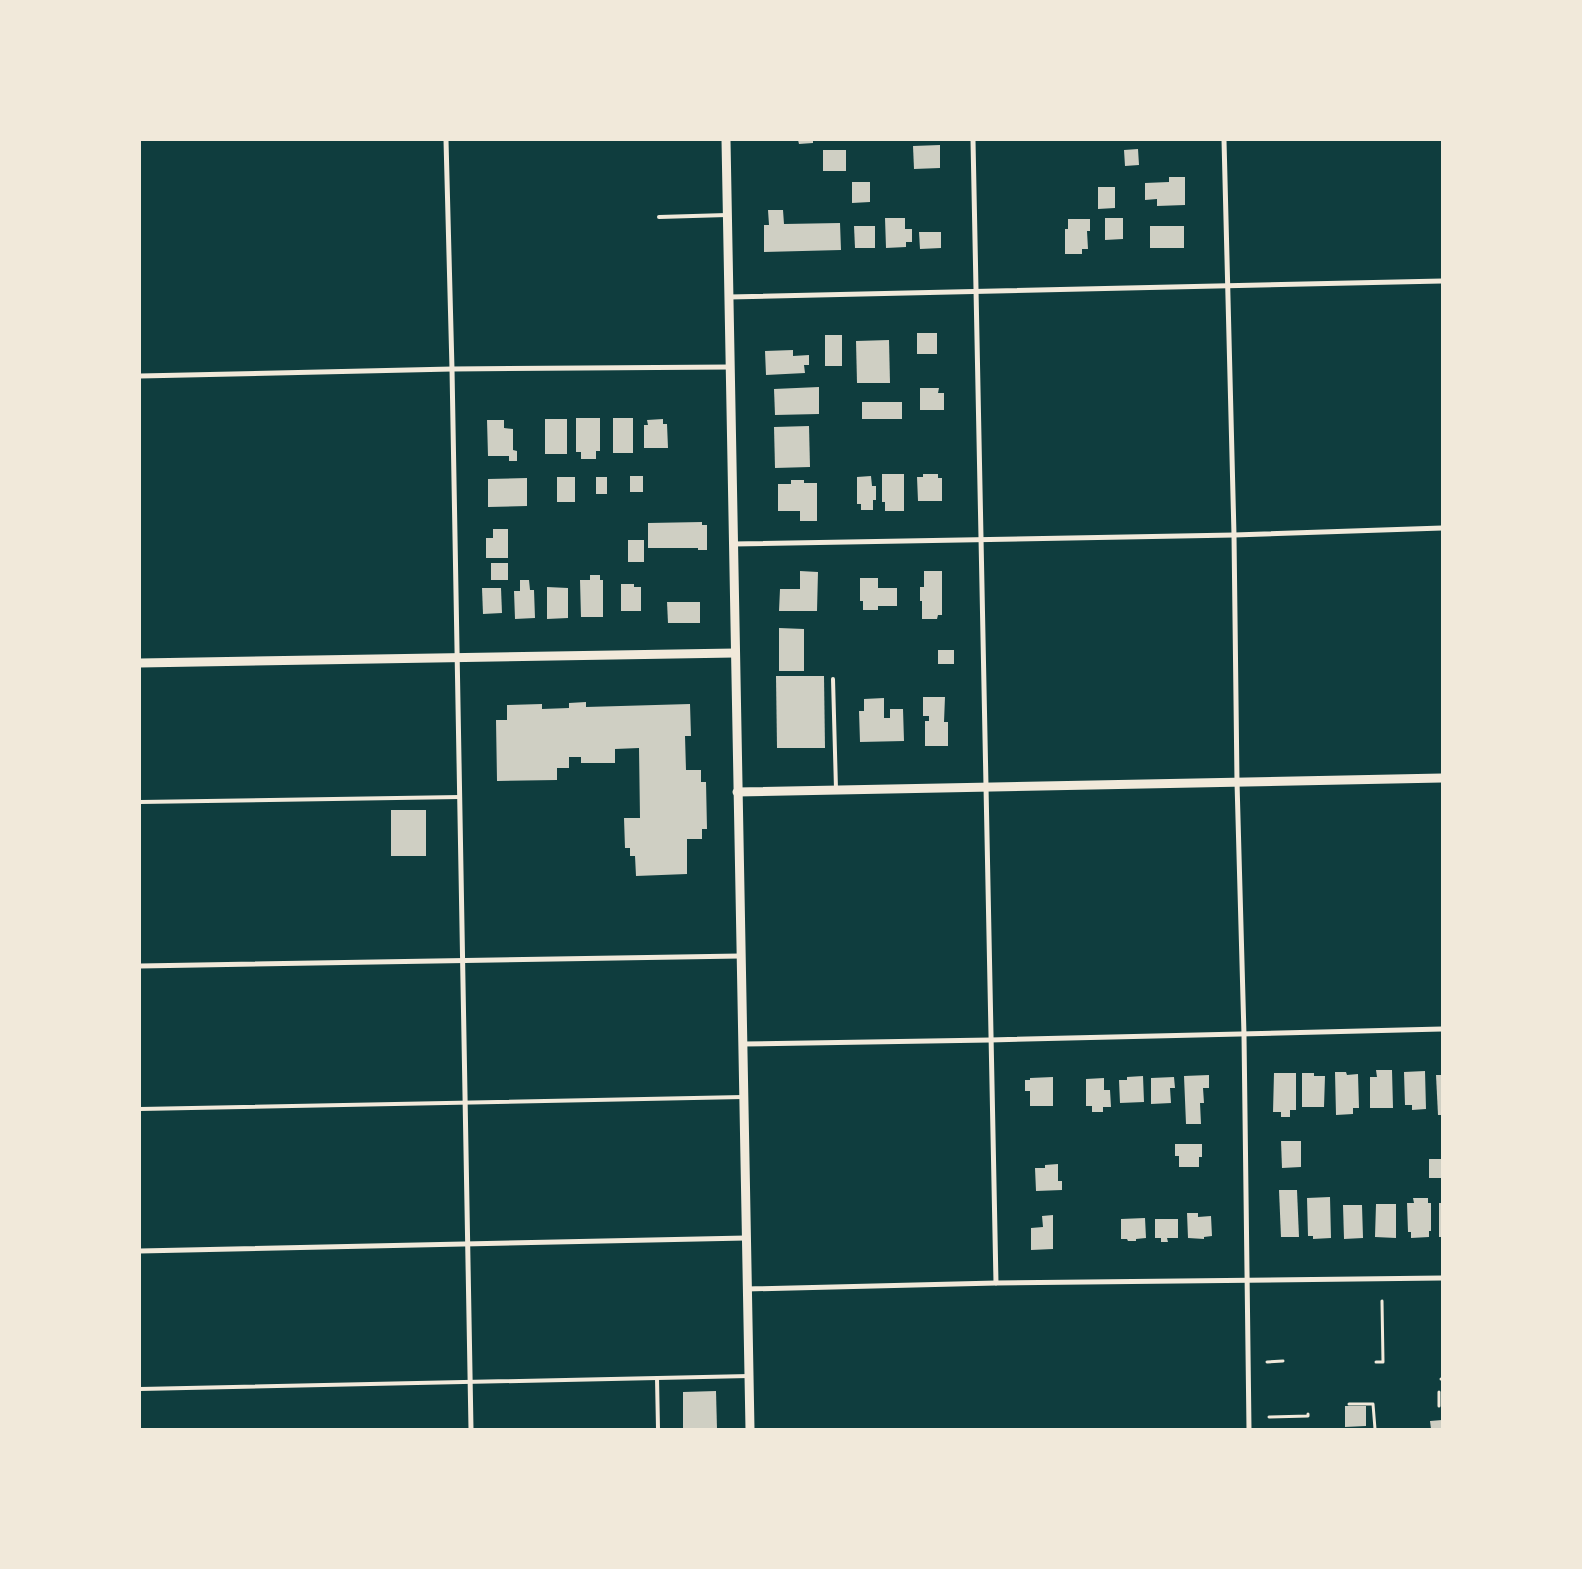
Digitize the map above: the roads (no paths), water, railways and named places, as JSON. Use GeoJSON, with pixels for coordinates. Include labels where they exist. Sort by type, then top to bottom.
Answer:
{"type":"FeatureCollection","features":[{"type":"Feature","properties":{"kind":"street"},"geometry":{"type":"LineString","coordinates":[[446,140],[452,369],[471,1429]]}},
{"type":"Feature","properties":{"kind":"street"},"geometry":{"type":"LineString","coordinates":[[726,140],[750,1429]]}},
{"type":"Feature","properties":{"kind":"street"},"geometry":{"type":"LineString","coordinates":[[974,140],[996,1282]]}},
{"type":"Feature","properties":{"kind":"street"},"geometry":{"type":"LineString","coordinates":[[1224,140],[1229,286],[1237,782],[1244,1034],[1249,1429]]}},
{"type":"Feature","properties":{"kind":"street"},"geometry":{"type":"LineString","coordinates":[[729,297],[1442,281]]}},
{"type":"Feature","properties":{"kind":"street"},"geometry":{"type":"LineString","coordinates":[[140,376],[452,369],[730,367]]}},
{"type":"Feature","properties":{"kind":"street"},"geometry":{"type":"LineString","coordinates":[[733,544],[1234,535],[1442,528]]}},
{"type":"Feature","properties":{"kind":"street"},"geometry":{"type":"LineString","coordinates":[[140,663],[735,653]]}},
{"type":"Feature","properties":{"kind":"street"},"geometry":{"type":"LineString","coordinates":[[737,792],[1442,778]]}},
{"type":"Feature","properties":{"kind":"street"},"geometry":{"type":"LineString","coordinates":[[140,966],[740,956]]}},
{"type":"Feature","properties":{"kind":"street"},"geometry":{"type":"LineString","coordinates":[[742,1044],[1442,1029]]}},
{"type":"Feature","properties":{"kind":"street"},"geometry":{"type":"LineString","coordinates":[[140,1251],[746,1238]]}},
{"type":"Feature","properties":{"kind":"street"},"geometry":{"type":"LineString","coordinates":[[747,1289],[996,1282],[1442,1278]]}},
{"type":"Feature","properties":{"kind":"lane"},"geometry":{"type":"LineString","coordinates":[[659,217],[727,215]]}},
{"type":"Feature","properties":{"kind":"lane"},"geometry":{"type":"LineString","coordinates":[[833,679],[836,790]]}},
{"type":"Feature","properties":{"kind":"lane"},"geometry":{"type":"LineString","coordinates":[[140,802],[460,796]]}},
{"type":"Feature","properties":{"kind":"lane"},"geometry":{"type":"LineString","coordinates":[[140,1109],[744,1097]]}},
{"type":"Feature","properties":{"kind":"lane"},"geometry":{"type":"LineString","coordinates":[[140,1389],[749,1376]]}},
{"type":"Feature","properties":{"kind":"lane"},"geometry":{"type":"LineString","coordinates":[[657,1378],[658,1429]]}}]}
